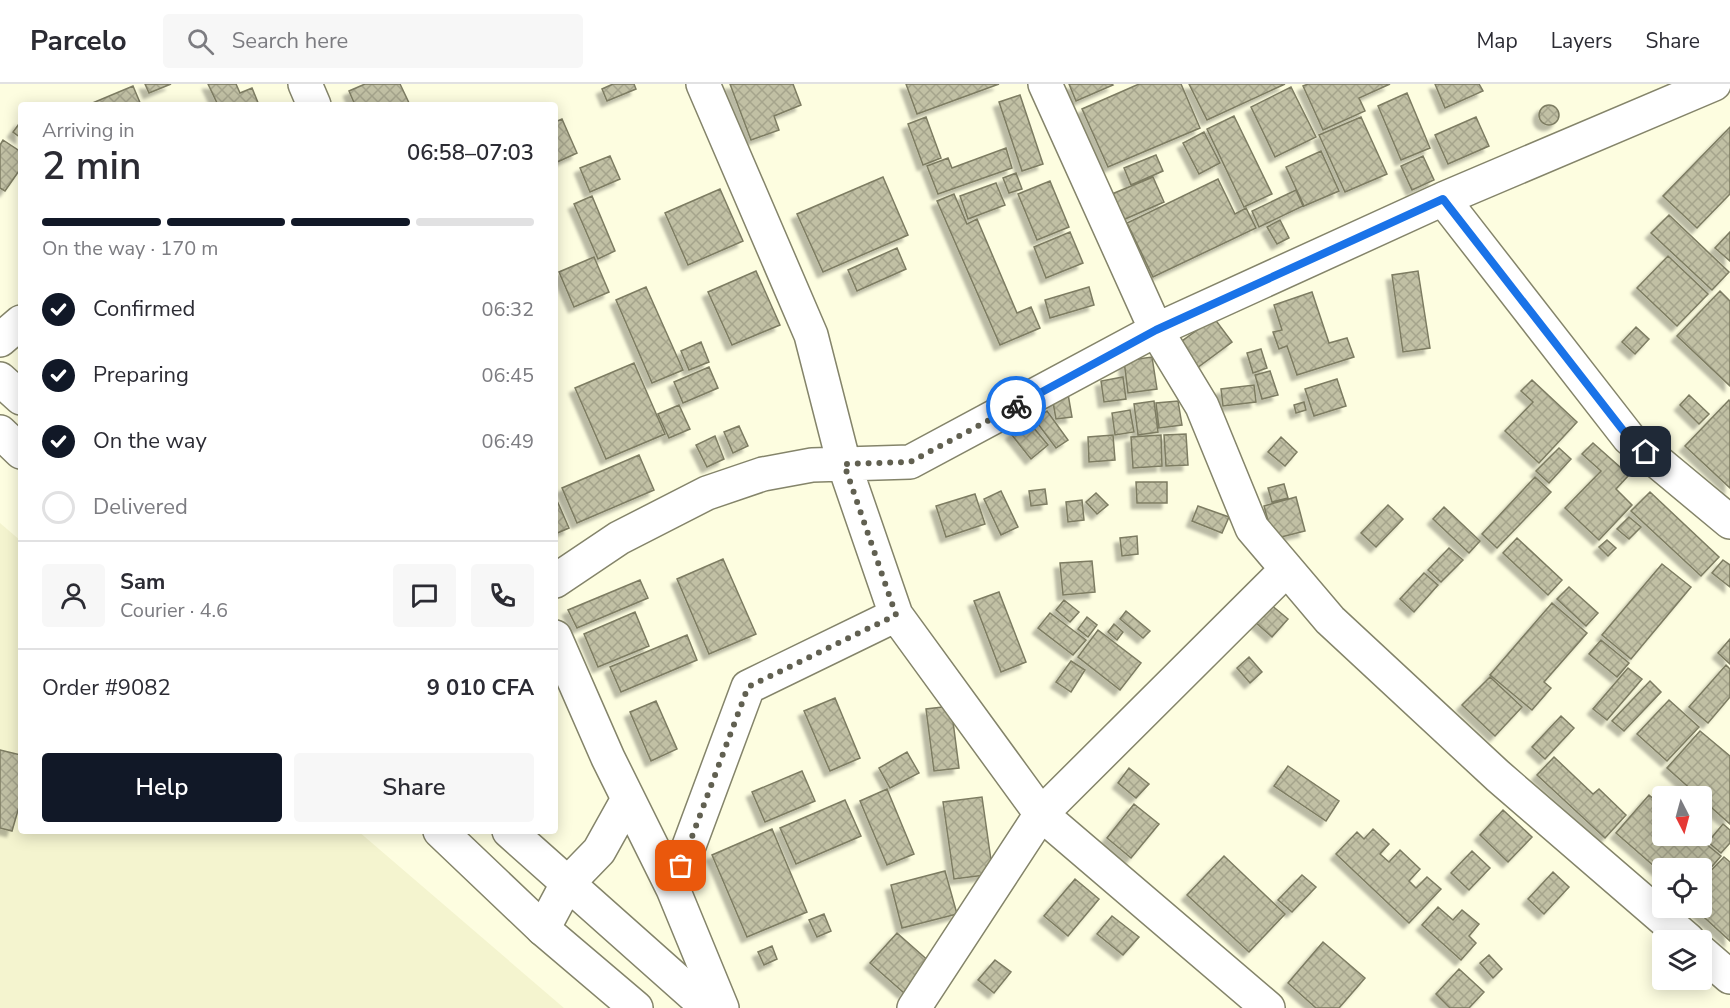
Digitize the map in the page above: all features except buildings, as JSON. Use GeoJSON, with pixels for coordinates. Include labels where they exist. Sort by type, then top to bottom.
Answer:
{"type":"FeatureCollection","features":[{"type":"Feature","properties":{"kind":"street"},"geometry":{"type":"LineString","coordinates":[[305,84],[313,102]]}},
{"type":"Feature","properties":{"kind":"street"},"geometry":{"type":"LineString","coordinates":[[703,84],[811,335],[844,464],[896,615],[1041,814],[1268,1008]]}},
{"type":"Feature","properties":{"kind":"street"},"geometry":{"type":"LineString","coordinates":[[1046,84],[1156,330],[1202,406],[1252,528],[1330,620],[1497,776],[1676,930]]}},
{"type":"Feature","properties":{"kind":"street"},"geometry":{"type":"LineString","coordinates":[[558,579],[619,538],[707,493],[763,474],[812,465],[910,462],[1156,330],[1443,199],[1714,84]]}},
{"type":"Feature","properties":{"kind":"street"},"geometry":{"type":"LineString","coordinates":[[1443,199],[1629,438],[1730,522]]}},
{"type":"Feature","properties":{"kind":"street"},"geometry":{"type":"LineString","coordinates":[[0,339],[18,324]]}},
{"type":"Feature","properties":{"kind":"street"},"geometry":{"type":"LineString","coordinates":[[0,379],[18,395]]}},
{"type":"Feature","properties":{"kind":"street"},"geometry":{"type":"LineString","coordinates":[[0,432],[18,449]]}},
{"type":"Feature","properties":{"kind":"street"},"geometry":{"type":"LineString","coordinates":[[914,1008],[1041,814],[1286,570]]}},
{"type":"Feature","properties":{"kind":"street"},"geometry":{"type":"LineString","coordinates":[[673,889],[748,687],[896,615]]}},
{"type":"Feature","properties":{"kind":"street"},"geometry":{"type":"LineString","coordinates":[[558,644],[628,798],[673,889],[722,1008]]}},
{"type":"Feature","properties":{"kind":"street"},"geometry":{"type":"LineString","coordinates":[[543,929],[567,884],[599,850],[628,798]]}},
{"type":"Feature","properties":{"kind":"street"},"geometry":{"type":"LineString","coordinates":[[443,834],[543,929],[636,1008]]}},
{"type":"Feature","properties":{"kind":"street"},"geometry":{"type":"LineString","coordinates":[[512,834],[708,1008]]}},
{"type":"Feature","properties":{"kind":"street"},"geometry":{"type":"LineString","coordinates":[[1712,961],[1730,977]]}},
{"type":"Feature","properties":{"kind":"shaded area"},"geometry":{"type":"Polygon","coordinates":[[[0,523],[18,538],[18,834],[361,834],[564,1008],[0,1008],[0,523]]]}},
{"type":"Feature","properties":{"kind":"way so far"},"geometry":{"type":"LineString","coordinates":[[681,866],[748,687],[896,615],[844,464],[910,462],[1016,406]]}},
{"type":"Feature","properties":{"kind":"route"},"geometry":{"type":"LineString","coordinates":[[1016,406],[1156,330],[1443,199],[1629,438],[1646,452]]}}]}
